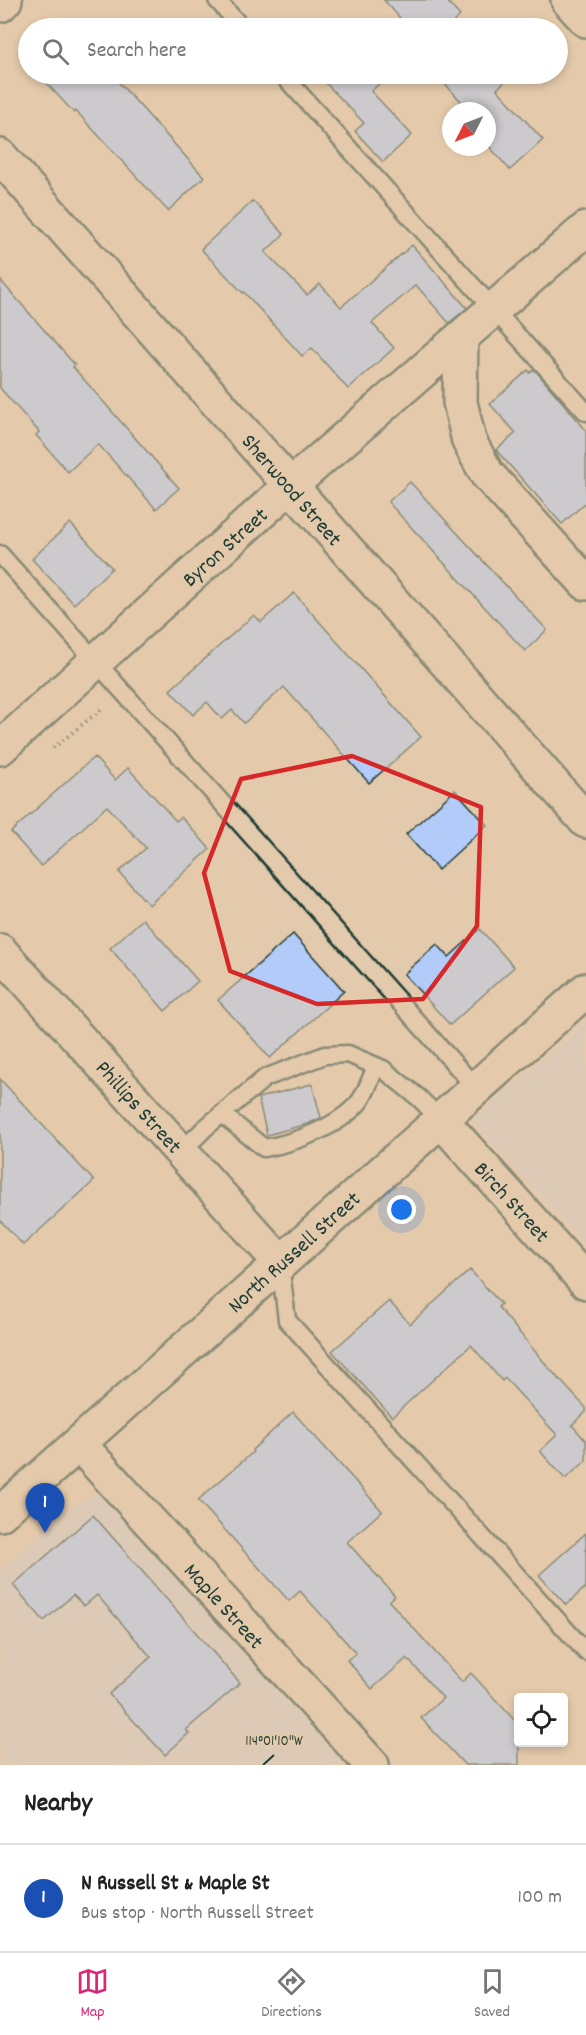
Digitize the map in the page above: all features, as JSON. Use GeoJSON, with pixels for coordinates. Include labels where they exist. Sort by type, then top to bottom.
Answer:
{"type":"FeatureCollection","features":[{"type":"Feature","properties":{"kind":"street"},"geometry":{"type":"LineString","coordinates":[[0,5],[5,0]]}},
{"type":"Feature","properties":{"kind":"street"},"geometry":{"type":"LineString","coordinates":[[568,0],[586,20]]}},
{"type":"Feature","properties":{"kind":"street","name":"Sherwood Street"},"geometry":{"type":"LineString","coordinates":[[0,156],[586,821]]}},
{"type":"Feature","properties":{"kind":"street","name":"Byron Street"},"geometry":{"type":"LineString","coordinates":[[0,748],[290,486],[586,229]]}},
{"type":"Feature","properties":{"kind":"street"},"geometry":{"type":"LineString","coordinates":[[461,338],[460,402],[469,441],[487,474],[586,583]]}},
{"type":"Feature","properties":{"kind":"street","name":"Phillips Street"},"geometry":{"type":"LineString","coordinates":[[0,951],[280,1262]]}},
{"type":"Feature","properties":{"kind":"street","name":"North Russell Street"},"geometry":{"type":"LineString","coordinates":[[0,1514],[586,990]]}},
{"type":"Feature","properties":{"kind":"street","name":"Birch Street"},"geometry":{"type":"LineString","coordinates":[[441,1120],[586,1281]]}},
{"type":"Feature","properties":{"kind":"street","name":"Maple Street"},"geometry":{"type":"LineString","coordinates":[[79,1444],[372,1765]]}},
{"type":"Feature","properties":{"kind":"lane"},"geometry":{"type":"LineString","coordinates":[[216,0],[233,18]]}},
{"type":"Feature","properties":{"kind":"lane"},"geometry":{"type":"LineString","coordinates":[[291,84],[586,412]]}},
{"type":"Feature","properties":{"kind":"lane"},"geometry":{"type":"LineString","coordinates":[[0,554],[476,1088]]}},
{"type":"Feature","properties":{"kind":"lane"},"geometry":{"type":"LineString","coordinates":[[181,1152],[205,1128],[265,1078],[325,1055],[348,1054],[383,1069],[419,1098],[441,1120]]}},
{"type":"Feature","properties":{"kind":"lane"},"geometry":{"type":"LineString","coordinates":[[222,1114],[264,1148],[287,1144],[335,1121],[360,1100],[376,1067]]}},
{"type":"Feature","properties":{"kind":"lane"},"geometry":{"type":"LineString","coordinates":[[280,1262],[287,1320],[586,1652]]}},
{"type":"Feature","properties":{"kind":"path"},"geometry":{"type":"LineString","coordinates":[[48,752],[102,708],[129,698]]}},
{"type":"Feature","properties":{"kind":"highlighted area"},"geometry":{"type":"Polygon","coordinates":[[[352,756],[481,807],[477,926],[423,999],[317,1004],[230,971],[204,873],[241,779],[352,756]]]}},
{"type":"Feature","properties":{"kind":"shaded area"},"geometry":{"type":"Polygon","coordinates":[[[586,1021],[586,1246],[472,1121],[586,1021]]]}},
{"type":"Feature","properties":{"kind":"shaded area"},"geometry":{"type":"Polygon","coordinates":[[[132,1473],[398,1765],[0,1765],[0,1569],[68,1508],[132,1473]]]}},
{"type":"Feature","properties":{"kind":"building"},"geometry":{"type":"Polygon","coordinates":[[[384,0],[446,0],[460,16],[458,18],[400,18],[384,0]]]}},
{"type":"Feature","properties":{"kind":"building"},"geometry":{"type":"Polygon","coordinates":[[[47,84],[120,84],[204,177],[168,211],[76,111],[74,113],[47,84]]]}},
{"type":"Feature","properties":{"kind":"building"},"geometry":{"type":"Polygon","coordinates":[[[327,84],[379,84],[371,91],[412,135],[383,162],[355,131],[364,123],[327,84]]]}},
{"type":"Feature","properties":{"kind":"building"},"geometry":{"type":"Polygon","coordinates":[[[445,84],[502,84],[497,89],[543,140],[510,170],[496,154],[496,102],[462,102],[445,84]]]}},
{"type":"Feature","properties":{"kind":"building"},"geometry":{"type":"Polygon","coordinates":[[[253,201],[284,234],[265,252],[307,295],[320,284],[341,307],[412,245],[467,308],[449,323],[416,285],[372,323],[394,348],[348,389],[312,348],[302,356],[201,249],[253,201]]]}},
{"type":"Feature","properties":{"kind":"building"},"geometry":{"type":"Polygon","coordinates":[[[0,280],[179,488],[156,509],[98,444],[68,472],[36,435],[39,432],[0,388],[0,280]]]}},
{"type":"Feature","properties":{"kind":"building"},"geometry":{"type":"Polygon","coordinates":[[[534,369],[586,430],[586,502],[562,524],[496,450],[516,433],[490,404],[528,370],[530,373],[534,369]]]}},
{"type":"Feature","properties":{"kind":"building"},"geometry":{"type":"Polygon","coordinates":[[[410,482],[547,630],[525,651],[388,502],[410,482]]]}},
{"type":"Feature","properties":{"kind":"building"},"geometry":{"type":"Polygon","coordinates":[[[70,523],[112,568],[74,604],[32,559],[70,523]]]}},
{"type":"Feature","properties":{"kind":"building"},"geometry":{"type":"Polygon","coordinates":[[[294,593],[421,737],[369,783],[284,687],[244,723],[232,710],[222,719],[207,702],[193,715],[170,690],[254,615],[261,622],[294,593]]]}},
{"type":"Feature","properties":{"kind":"building"},"geometry":{"type":"Polygon","coordinates":[[[94,757],[115,780],[128,768],[176,821],[181,817],[210,849],[149,905],[119,872],[146,848],[107,806],[41,866],[11,832],[94,757]]]}},
{"type":"Feature","properties":{"kind":"building"},"geometry":{"type":"Polygon","coordinates":[[[455,790],[487,825],[438,870],[406,834],[455,790]]]}},
{"type":"Feature","properties":{"kind":"building"},"geometry":{"type":"Polygon","coordinates":[[[143,919],[198,981],[165,1011],[110,948],[143,919]]]}},
{"type":"Feature","properties":{"kind":"building"},"geometry":{"type":"Polygon","coordinates":[[[480,929],[514,967],[450,1025],[404,974],[437,944],[449,957],[480,929]]]}},
{"type":"Feature","properties":{"kind":"building"},"geometry":{"type":"Polygon","coordinates":[[[293,934],[344,991],[270,1058],[218,1000],[293,934]]]}},
{"type":"Feature","properties":{"kind":"building"},"geometry":{"type":"Polygon","coordinates":[[[0,1079],[94,1181],[23,1245],[0,1220],[0,1079]]]}},
{"type":"Feature","properties":{"kind":"building"},"geometry":{"type":"Polygon","coordinates":[[[312,1084],[321,1118],[267,1135],[258,1098],[312,1084]]]}},
{"type":"Feature","properties":{"kind":"building"},"geometry":{"type":"Polygon","coordinates":[[[470,1270],[501,1304],[498,1307],[549,1368],[586,1408],[586,1412],[572,1425],[586,1441],[586,1461],[565,1479],[540,1451],[557,1435],[505,1378],[502,1381],[471,1345],[392,1417],[332,1351],[389,1301],[410,1324],[470,1270]]]}},
{"type":"Feature","properties":{"kind":"building"},"geometry":{"type":"Polygon","coordinates":[[[293,1412],[382,1511],[347,1542],[395,1596],[389,1601],[462,1682],[471,1673],[514,1720],[514,1747],[519,1747],[519,1765],[465,1765],[421,1718],[443,1698],[407,1658],[372,1689],[347,1660],[356,1653],[300,1591],[289,1601],[198,1500],[253,1452],[252,1450],[293,1412]]]}},
{"type":"Feature","properties":{"kind":"building"},"geometry":{"type":"Polygon","coordinates":[[[93,1515],[240,1683],[186,1730],[189,1733],[165,1755],[109,1694],[151,1657],[97,1595],[84,1606],[73,1595],[44,1621],[13,1585],[93,1515]]]}},
{"type":"Feature","properties":{"kind":"building"},"geometry":{"type":"Polygon","coordinates":[[[586,1533],[586,1587],[566,1605],[539,1575],[586,1533]]]}},
{"type":"Feature","properties":{"kind":"place","name":"N Russell St & Maple St"},"geometry":{"type":"Point","coordinates":[45,1533]}}]}
